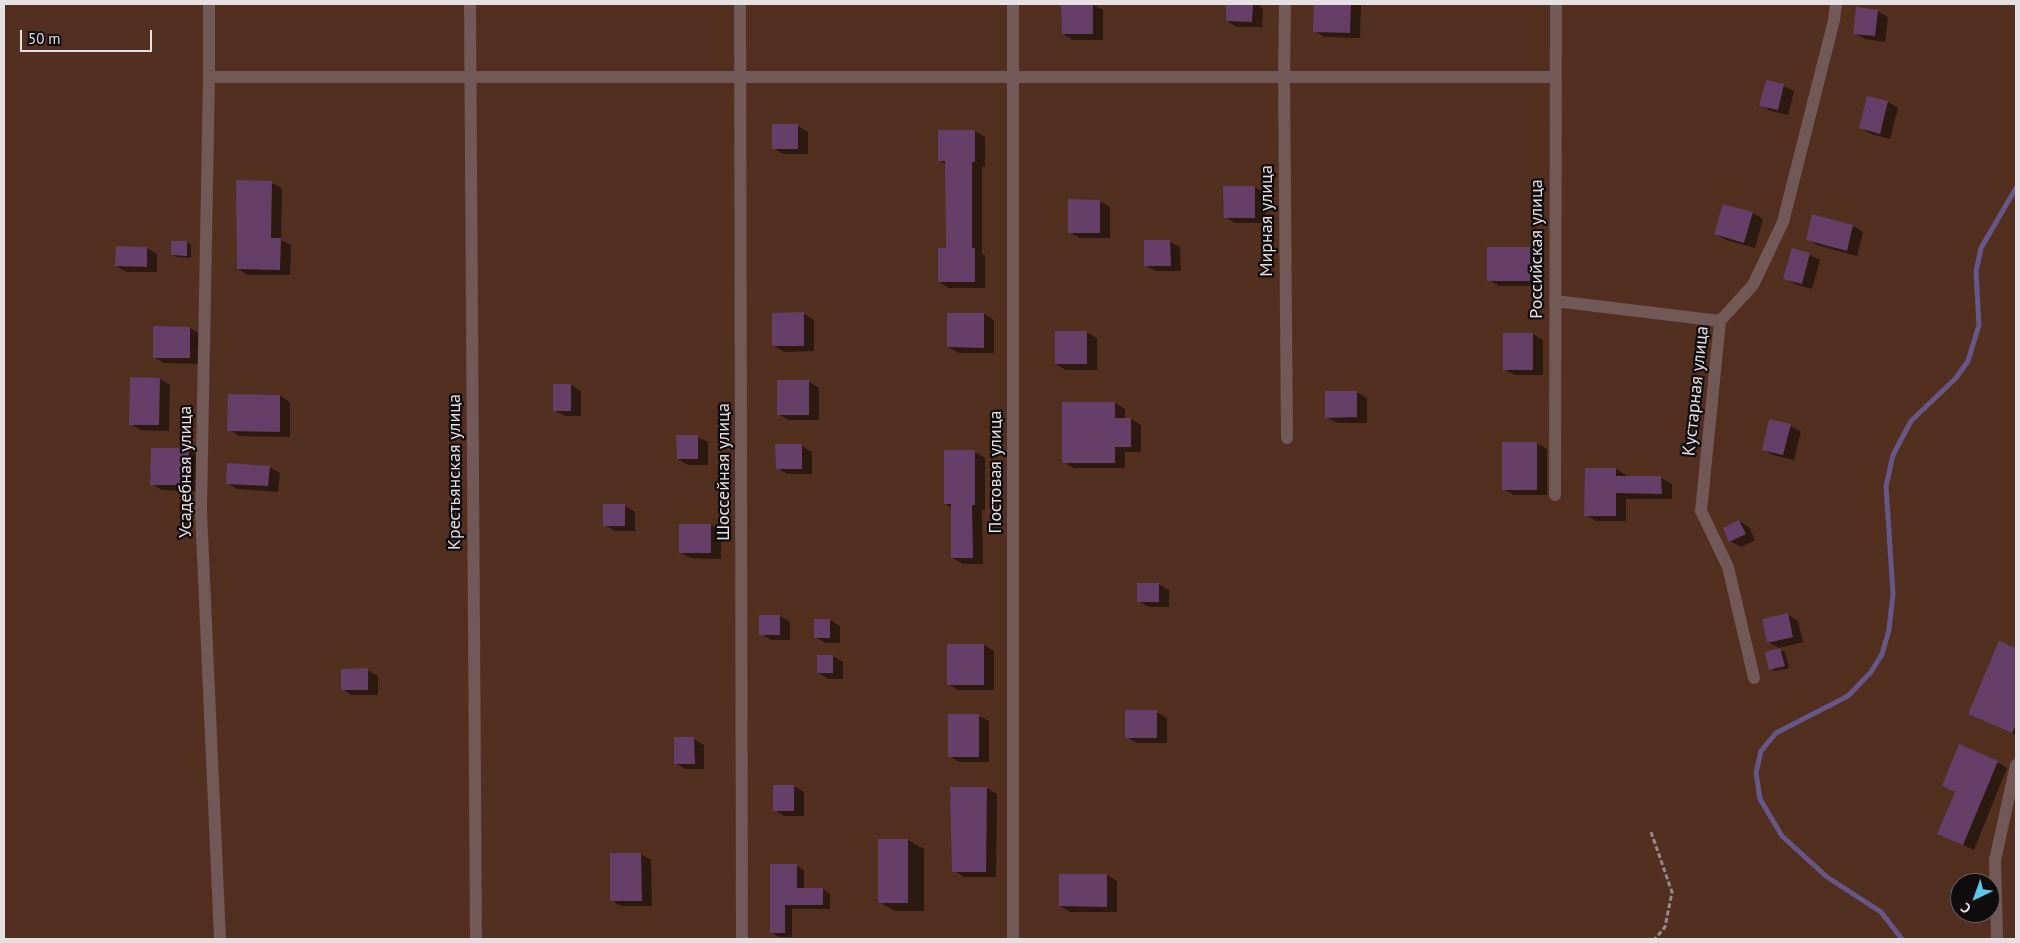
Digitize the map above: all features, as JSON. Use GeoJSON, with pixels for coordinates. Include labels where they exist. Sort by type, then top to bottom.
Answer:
{"type":"FeatureCollection","features":[{"type":"Feature","properties":{"kind":"street","name":"Усадебная улица"},"geometry":{"type":"LineString","coordinates":[[209,4],[210,77],[202,511],[220,939]]}},
{"type":"Feature","properties":{"kind":"street","name":"Крестьянская улица"},"geometry":{"type":"LineString","coordinates":[[470,4],[476,939]]}},
{"type":"Feature","properties":{"kind":"street","name":"Шоссейная улица"},"geometry":{"type":"LineString","coordinates":[[740,4],[742,939]]}},
{"type":"Feature","properties":{"kind":"street","name":"Постовая улица"},"geometry":{"type":"LineString","coordinates":[[1013,4],[1013,939]]}},
{"type":"Feature","properties":{"kind":"street","name":"Мирная улица"},"geometry":{"type":"LineString","coordinates":[[1285,4],[1287,438]]}},
{"type":"Feature","properties":{"kind":"street","name":"Российская улица"},"geometry":{"type":"LineString","coordinates":[[1555,495],[1556,4]]}},
{"type":"Feature","properties":{"kind":"street","name":"Кустарная улица"},"geometry":{"type":"LineString","coordinates":[[1754,678],[1728,567],[1701,511],[1720,322],[1753,285],[1783,222],[1834,20],[1836,4]]}},
{"type":"Feature","properties":{"kind":"street"},"geometry":{"type":"LineString","coordinates":[[210,77],[1555,77]]}},
{"type":"Feature","properties":{"kind":"street"},"geometry":{"type":"LineString","coordinates":[[1555,301],[1720,322]]}},
{"type":"Feature","properties":{"kind":"street"},"geometry":{"type":"LineString","coordinates":[[1997,939],[1995,860],[2016,765]]}},
{"type":"Feature","properties":{"kind":"path"},"geometry":{"type":"LineString","coordinates":[[1651,832],[1672,892],[1665,926],[1655,939]]}},
{"type":"Feature","properties":{"kind":"shaded area"},"geometry":{"type":"Polygon","coordinates":[[[4,4],[2016,4],[2016,939],[4,939],[4,4]]]}},
{"type":"Feature","properties":{"kind":"building"},"geometry":{"type":"Polygon","coordinates":[[[1061,4],[1093,4],[1093,34],[1062,34],[1061,4]]]}},
{"type":"Feature","properties":{"kind":"building"},"geometry":{"type":"Polygon","coordinates":[[[1226,4],[1253,4],[1252,22],[1226,21],[1226,4]]]}},
{"type":"Feature","properties":{"kind":"building"},"geometry":{"type":"Polygon","coordinates":[[[1314,4],[1351,4],[1350,33],[1313,32],[1314,4]]]}},
{"type":"Feature","properties":{"kind":"building"},"geometry":{"type":"Polygon","coordinates":[[[1856,7],[1878,10],[1875,36],[1853,34],[1856,7]]]}},
{"type":"Feature","properties":{"kind":"building"},"geometry":{"type":"Polygon","coordinates":[[[1766,80],[1784,84],[1778,110],[1759,106],[1766,80]]]}},
{"type":"Feature","properties":{"kind":"building"},"geometry":{"type":"Polygon","coordinates":[[[1867,96],[1888,101],[1880,134],[1859,128],[1867,96]]]}},
{"type":"Feature","properties":{"kind":"building"},"geometry":{"type":"Polygon","coordinates":[[[772,124],[798,124],[798,149],[772,149],[772,124]]]}},
{"type":"Feature","properties":{"kind":"building"},"geometry":{"type":"Polygon","coordinates":[[[938,130],[975,130],[975,162],[972,162],[972,248],[975,248],[975,282],[938,282],[938,248],[946,248],[945,161],[938,161],[938,130]]]}},
{"type":"Feature","properties":{"kind":"building"},"geometry":{"type":"Polygon","coordinates":[[[236,180],[272,181],[271,238],[281,238],[280,270],[237,269],[236,180]]]}},
{"type":"Feature","properties":{"kind":"building"},"geometry":{"type":"Polygon","coordinates":[[[1223,186],[1255,186],[1255,218],[1224,218],[1223,186]]]}},
{"type":"Feature","properties":{"kind":"building"},"geometry":{"type":"Polygon","coordinates":[[[1068,199],[1100,200],[1100,233],[1068,233],[1068,199]]]}},
{"type":"Feature","properties":{"kind":"building"},"geometry":{"type":"Polygon","coordinates":[[[1723,204],[1753,212],[1744,243],[1714,234],[1723,204]]]}},
{"type":"Feature","properties":{"kind":"building"},"geometry":{"type":"Polygon","coordinates":[[[1812,214],[1853,225],[1847,251],[1806,240],[1812,214]]]}},
{"type":"Feature","properties":{"kind":"building"},"geometry":{"type":"Polygon","coordinates":[[[1144,240],[1170,240],[1171,266],[1144,266],[1144,240]]]}},
{"type":"Feature","properties":{"kind":"building"},"geometry":{"type":"Polygon","coordinates":[[[171,241],[187,241],[187,256],[171,255],[171,241]]]}},
{"type":"Feature","properties":{"kind":"building"},"geometry":{"type":"Polygon","coordinates":[[[116,246],[147,247],[147,267],[115,266],[116,246]]]}},
{"type":"Feature","properties":{"kind":"building"},"geometry":{"type":"Polygon","coordinates":[[[1487,247],[1530,247],[1530,281],[1487,281],[1487,247]]]}},
{"type":"Feature","properties":{"kind":"building"},"geometry":{"type":"Polygon","coordinates":[[[1792,248],[1810,253],[1802,284],[1783,279],[1792,248]]]}},
{"type":"Feature","properties":{"kind":"building"},"geometry":{"type":"Polygon","coordinates":[[[804,312],[804,346],[772,346],[772,313],[804,312]]]}},
{"type":"Feature","properties":{"kind":"building"},"geometry":{"type":"Polygon","coordinates":[[[947,313],[984,313],[984,348],[947,347],[947,313]]]}},
{"type":"Feature","properties":{"kind":"building"},"geometry":{"type":"Polygon","coordinates":[[[153,326],[190,327],[190,358],[153,358],[153,326]]]}},
{"type":"Feature","properties":{"kind":"building"},"geometry":{"type":"Polygon","coordinates":[[[1055,331],[1087,331],[1087,364],[1055,364],[1055,331]]]}},
{"type":"Feature","properties":{"kind":"building"},"geometry":{"type":"Polygon","coordinates":[[[1503,333],[1533,333],[1533,370],[1503,370],[1503,333]]]}},
{"type":"Feature","properties":{"kind":"building"},"geometry":{"type":"Polygon","coordinates":[[[130,377],[160,378],[159,425],[129,425],[130,377]]]}},
{"type":"Feature","properties":{"kind":"building"},"geometry":{"type":"Polygon","coordinates":[[[777,380],[809,380],[809,415],[777,415],[777,380]]]}},
{"type":"Feature","properties":{"kind":"building"},"geometry":{"type":"Polygon","coordinates":[[[553,384],[571,384],[571,411],[553,411],[553,384]]]}},
{"type":"Feature","properties":{"kind":"building"},"geometry":{"type":"Polygon","coordinates":[[[1325,391],[1357,391],[1357,417],[1325,418],[1325,391]]]}},
{"type":"Feature","properties":{"kind":"building"},"geometry":{"type":"Polygon","coordinates":[[[228,394],[280,395],[280,432],[227,431],[228,394]]]}},
{"type":"Feature","properties":{"kind":"building"},"geometry":{"type":"Polygon","coordinates":[[[1062,402],[1115,402],[1115,418],[1131,418],[1131,447],[1115,447],[1115,463],[1062,463],[1062,402]]]}},
{"type":"Feature","properties":{"kind":"building"},"geometry":{"type":"Polygon","coordinates":[[[1769,419],[1791,424],[1783,455],[1762,450],[1769,419]]]}},
{"type":"Feature","properties":{"kind":"building"},"geometry":{"type":"Polygon","coordinates":[[[676,435],[698,435],[698,459],[677,459],[676,435]]]}},
{"type":"Feature","properties":{"kind":"building"},"geometry":{"type":"Polygon","coordinates":[[[1502,442],[1537,442],[1537,490],[1502,490],[1502,442]]]}},
{"type":"Feature","properties":{"kind":"building"},"geometry":{"type":"Polygon","coordinates":[[[775,444],[802,444],[802,469],[776,469],[775,444]]]}},
{"type":"Feature","properties":{"kind":"building"},"geometry":{"type":"Polygon","coordinates":[[[151,448],[189,448],[188,485],[150,485],[151,448]]]}},
{"type":"Feature","properties":{"kind":"building"},"geometry":{"type":"Polygon","coordinates":[[[944,450],[975,450],[975,505],[972,505],[973,558],[951,558],[951,504],[944,504],[944,450]]]}},
{"type":"Feature","properties":{"kind":"building"},"geometry":{"type":"Polygon","coordinates":[[[227,463],[270,466],[268,486],[226,484],[227,463]]]}},
{"type":"Feature","properties":{"kind":"building"},"geometry":{"type":"Polygon","coordinates":[[[1585,468],[1616,468],[1616,476],[1661,476],[1662,494],[1616,493],[1616,516],[1584,516],[1585,468]]]}},
{"type":"Feature","properties":{"kind":"building"},"geometry":{"type":"Polygon","coordinates":[[[603,504],[625,504],[625,526],[603,526],[603,504]]]}},
{"type":"Feature","properties":{"kind":"building"},"geometry":{"type":"Polygon","coordinates":[[[1739,520],[1746,534],[1729,542],[1723,528],[1739,520]]]}},
{"type":"Feature","properties":{"kind":"building"},"geometry":{"type":"Polygon","coordinates":[[[679,524],[711,524],[711,553],[679,553],[679,524]]]}},
{"type":"Feature","properties":{"kind":"building"},"geometry":{"type":"Polygon","coordinates":[[[1137,583],[1159,583],[1159,602],[1137,602],[1137,583]]]}},
{"type":"Feature","properties":{"kind":"building"},"geometry":{"type":"Polygon","coordinates":[[[1788,613],[1793,637],[1767,643],[1762,619],[1788,613]]]}},
{"type":"Feature","properties":{"kind":"building"},"geometry":{"type":"Polygon","coordinates":[[[759,615],[780,615],[780,635],[759,635],[759,615]]]}},
{"type":"Feature","properties":{"kind":"building"},"geometry":{"type":"Polygon","coordinates":[[[814,619],[830,619],[830,638],[814,638],[814,619]]]}},
{"type":"Feature","properties":{"kind":"building"},"geometry":{"type":"Polygon","coordinates":[[[1999,641],[2016,648],[2016,724],[2012,733],[1968,714],[1999,641]]]}},
{"type":"Feature","properties":{"kind":"building"},"geometry":{"type":"Polygon","coordinates":[[[947,644],[984,644],[984,685],[947,685],[947,644]]]}},
{"type":"Feature","properties":{"kind":"building"},"geometry":{"type":"Polygon","coordinates":[[[1780,648],[1785,666],[1769,670],[1765,652],[1780,648]]]}},
{"type":"Feature","properties":{"kind":"building"},"geometry":{"type":"Polygon","coordinates":[[[817,655],[833,655],[833,673],[817,673],[817,655]]]}},
{"type":"Feature","properties":{"kind":"building"},"geometry":{"type":"Polygon","coordinates":[[[368,668],[368,690],[341,690],[341,669],[368,668]]]}},
{"type":"Feature","properties":{"kind":"building"},"geometry":{"type":"Polygon","coordinates":[[[1125,710],[1157,710],[1157,738],[1125,738],[1125,710]]]}},
{"type":"Feature","properties":{"kind":"building"},"geometry":{"type":"Polygon","coordinates":[[[948,714],[979,714],[979,757],[948,757],[948,714]]]}},
{"type":"Feature","properties":{"kind":"building"},"geometry":{"type":"Polygon","coordinates":[[[674,737],[694,737],[695,764],[674,764],[674,737]]]}},
{"type":"Feature","properties":{"kind":"building"},"geometry":{"type":"Polygon","coordinates":[[[1959,744],[1998,761],[1963,845],[1937,834],[1955,792],[1942,786],[1959,744]]]}},
{"type":"Feature","properties":{"kind":"building"},"geometry":{"type":"Polygon","coordinates":[[[773,785],[794,785],[794,811],[773,811],[773,785]]]}},
{"type":"Feature","properties":{"kind":"building"},"geometry":{"type":"Polygon","coordinates":[[[950,787],[987,787],[986,872],[952,872],[950,787]]]}},
{"type":"Feature","properties":{"kind":"building"},"geometry":{"type":"Polygon","coordinates":[[[878,839],[908,839],[908,903],[878,903],[878,839]]]}},
{"type":"Feature","properties":{"kind":"building"},"geometry":{"type":"Polygon","coordinates":[[[610,853],[641,853],[642,901],[610,901],[610,853]]]}},
{"type":"Feature","properties":{"kind":"building"},"geometry":{"type":"Polygon","coordinates":[[[770,864],[797,864],[797,888],[823,888],[823,905],[785,905],[785,933],[770,933],[770,864]]]}},
{"type":"Feature","properties":{"kind":"building"},"geometry":{"type":"Polygon","coordinates":[[[1059,874],[1107,874],[1107,907],[1059,906],[1059,874]]]}},
{"type":"Feature","properties":{"kind":"waterway"},"geometry":{"type":"LineString","coordinates":[[1902,939],[1881,912],[1827,877],[1782,836],[1760,799],[1756,773],[1761,751],[1776,733],[1848,696],[1871,672],[1882,654],[1889,630],[1893,594],[1886,486],[1893,455],[1911,421],[1956,378],[1968,361],[1979,325],[1976,272],[1981,248],[2016,188]]}}]}
